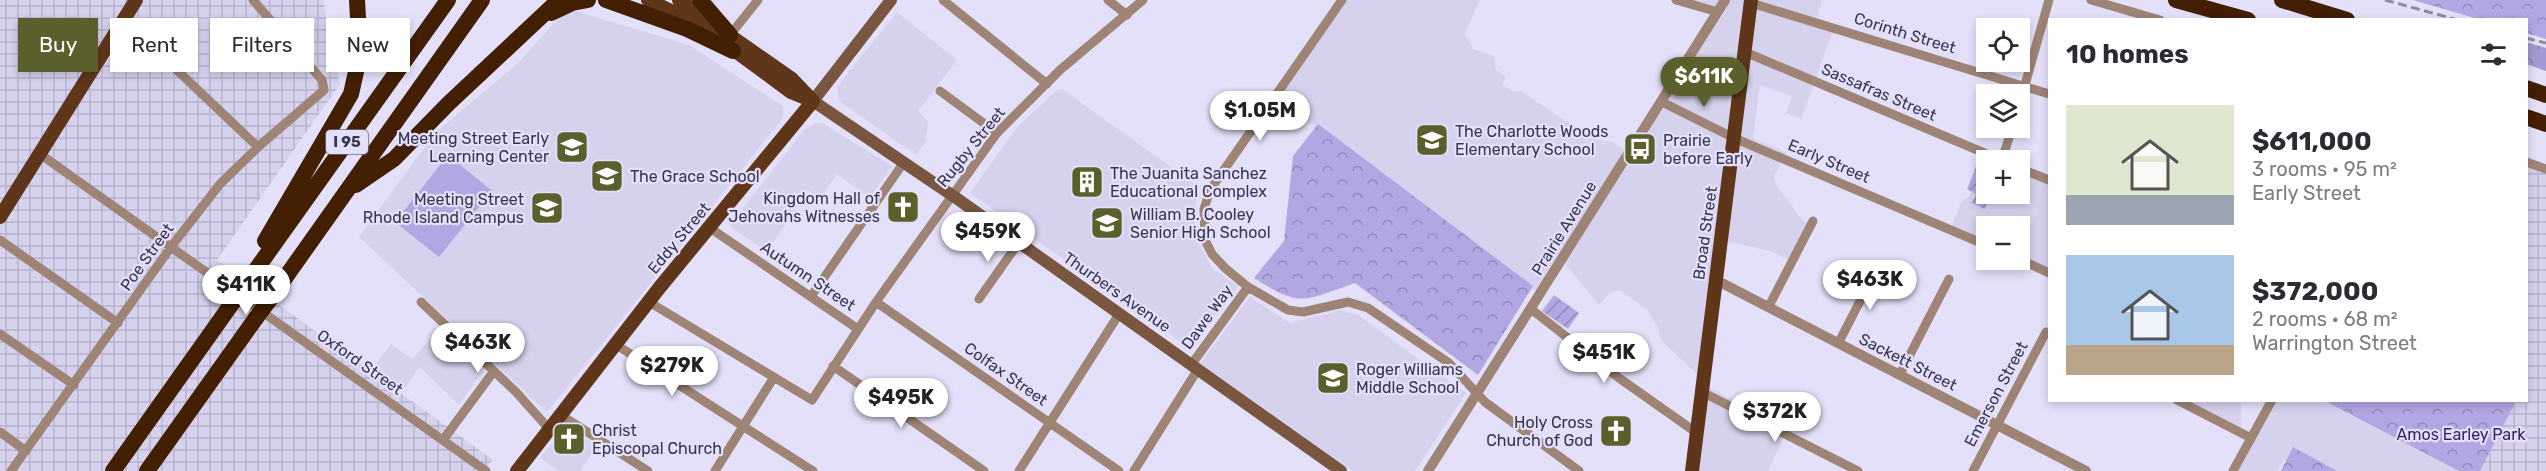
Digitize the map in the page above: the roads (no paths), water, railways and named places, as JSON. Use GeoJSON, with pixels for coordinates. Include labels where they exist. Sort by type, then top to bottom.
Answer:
{"type":"FeatureCollection","features":[{"type":"Feature","properties":{"kind":"highway"},"geometry":{"type":"LineString","coordinates":[[352,0],[356,18]]}},
{"type":"Feature","properties":{"kind":"highway"},"geometry":{"type":"LineString","coordinates":[[357,0],[359,18]]}},
{"type":"Feature","properties":{"kind":"highway","name":"I 95"},"geometry":{"type":"LineString","coordinates":[[113,471],[216,327],[243,283],[448,0]]}},
{"type":"Feature","properties":{"kind":"highway","name":"I 95"},"geometry":{"type":"LineString","coordinates":[[147,471],[482,0]]}},
{"type":"Feature","properties":{"kind":"highway"},"geometry":{"type":"LineString","coordinates":[[346,192],[394,159],[448,103],[533,26],[558,0]]}},
{"type":"Feature","properties":{"kind":"highway"},"geometry":{"type":"LineString","coordinates":[[533,26],[562,7],[588,0]]}},
{"type":"Feature","properties":{"kind":"highway"},"geometry":{"type":"LineString","coordinates":[[606,0],[731,43]]}},
{"type":"Feature","properties":{"kind":"highway"},"geometry":{"type":"LineString","coordinates":[[700,0],[731,43]]}},
{"type":"Feature","properties":{"kind":"highway"},"geometry":{"type":"LineString","coordinates":[[2176,0],[2240,18]]}},
{"type":"Feature","properties":{"kind":"highway"},"geometry":{"type":"LineString","coordinates":[[2282,0],[2341,18]]}},
{"type":"Feature","properties":{"kind":"highway"},"geometry":{"type":"LineString","coordinates":[[243,283],[347,103],[356,72]]}},
{"type":"Feature","properties":{"kind":"highway"},"geometry":{"type":"LineString","coordinates":[[2528,89],[2546,94]]}},
{"type":"Feature","properties":{"kind":"highway"},"geometry":{"type":"LineString","coordinates":[[2528,118],[2546,124]]}},
{"type":"Feature","properties":{"kind":"main road"},"geometry":{"type":"LineString","coordinates":[[124,18],[135,0]]}},
{"type":"Feature","properties":{"kind":"main road","name":"Thurbers Avenue"},"geometry":{"type":"LineString","coordinates":[[648,0],[731,43]]}},
{"type":"Feature","properties":{"kind":"main road","name":"Thurbers Avenue"},"geometry":{"type":"LineString","coordinates":[[679,0],[791,92],[813,101],[952,195],[1341,471]]}},
{"type":"Feature","properties":{"kind":"main road","name":"Eddy Street"},"geometry":{"type":"LineString","coordinates":[[517,471],[615,344],[813,101],[891,0]]}},
{"type":"Feature","properties":{"kind":"main road","name":"Broad Street"},"geometry":{"type":"LineString","coordinates":[[1692,471],[1751,1]]}},
{"type":"Feature","properties":{"kind":"main road"},"geometry":{"type":"LineString","coordinates":[[0,218],[110,40]]}},
{"type":"Feature","properties":{"kind":"street","name":"Poe Street"},"geometry":{"type":"LineString","coordinates":[[11,471],[171,247],[220,184],[258,147],[323,93],[325,87],[322,80],[253,0]]}},
{"type":"Feature","properties":{"kind":"street"},"geometry":{"type":"LineString","coordinates":[[731,43],[758,0]]}},
{"type":"Feature","properties":{"kind":"street"},"geometry":{"type":"LineString","coordinates":[[943,0],[1047,84]]}},
{"type":"Feature","properties":{"kind":"street"},"geometry":{"type":"LineString","coordinates":[[1108,0],[1127,15]]}},
{"type":"Feature","properties":{"kind":"street","name":"Rugby Street"},"geometry":{"type":"LineString","coordinates":[[774,377],[812,400],[876,302],[997,133],[1047,84],[1143,0]]}},
{"type":"Feature","properties":{"kind":"street"},"geometry":{"type":"LineString","coordinates":[[1342,0],[1218,179],[1204,209],[1205,240],[1212,254],[1248,287],[1288,310],[1303,312],[1348,302],[1368,308],[1449,363],[1485,402],[1579,471]]}},
{"type":"Feature","properties":{"kind":"street"},"geometry":{"type":"LineString","coordinates":[[1676,0],[1718,12]]}},
{"type":"Feature","properties":{"kind":"street","name":"Prairie Avenue"},"geometry":{"type":"LineString","coordinates":[[1428,471],[1725,0]]}},
{"type":"Feature","properties":{"kind":"street"},"geometry":{"type":"LineString","coordinates":[[2026,84],[2049,0]]}},
{"type":"Feature","properties":{"kind":"street"},"geometry":{"type":"LineString","coordinates":[[2091,0],[2153,18]]}},
{"type":"Feature","properties":{"kind":"street","name":"Corinth Street"},"geometry":{"type":"LineString","coordinates":[[1751,1],[2015,84]]}},
{"type":"Feature","properties":{"kind":"street","name":"Sassafras Street"},"geometry":{"type":"LineString","coordinates":[[1745,52],[1978,150]]}},
{"type":"Feature","properties":{"kind":"street"},"geometry":{"type":"LineString","coordinates":[[179,72],[258,147]]}},
{"type":"Feature","properties":{"kind":"street","name":"Corinth Street"},"geometry":{"type":"LineString","coordinates":[[2030,88],[2048,94]]}},
{"type":"Feature","properties":{"kind":"street"},"geometry":{"type":"LineString","coordinates":[[940,92],[997,133]]}},
{"type":"Feature","properties":{"kind":"street","name":"Early Street"},"geometry":{"type":"LineString","coordinates":[[1662,102],[1734,138],[1976,241]]}},
{"type":"Feature","properties":{"kind":"street","name":"Oxford Street"},"geometry":{"type":"LineString","coordinates":[[40,154],[486,471]]}},
{"type":"Feature","properties":{"kind":"street"},"geometry":{"type":"LineString","coordinates":[[812,295],[904,162]]}},
{"type":"Feature","properties":{"kind":"street"},"geometry":{"type":"LineString","coordinates":[[2528,163],[2546,169]]}},
{"type":"Feature","properties":{"kind":"street"},"geometry":{"type":"LineString","coordinates":[[2030,172],[2048,180]]}},
{"type":"Feature","properties":{"kind":"street"},"geometry":{"type":"LineString","coordinates":[[1769,306],[1813,221]]}},
{"type":"Feature","properties":{"kind":"street","name":"Autumn Street"},"geometry":{"type":"LineString","coordinates":[[710,228],[858,328]]}},
{"type":"Feature","properties":{"kind":"street"},"geometry":{"type":"LineString","coordinates":[[0,240],[118,323]]}},
{"type":"Feature","properties":{"kind":"street"},"geometry":{"type":"LineString","coordinates":[[979,300],[1019,242]]}},
{"type":"Feature","properties":{"kind":"street"},"geometry":{"type":"LineString","coordinates":[[2030,264],[2048,273]]}},
{"type":"Feature","properties":{"kind":"street"},"geometry":{"type":"LineString","coordinates":[[1839,342],[1877,268]]}},
{"type":"Feature","properties":{"kind":"street"},"geometry":{"type":"LineString","coordinates":[[1900,374],[1949,279]]}},
{"type":"Feature","properties":{"kind":"street","name":"Sackett Street"},"geometry":{"type":"LineString","coordinates":[[1716,280],[2086,471]]}},
{"type":"Feature","properties":{"kind":"street","name":"Dawe Way"},"geometry":{"type":"LineString","coordinates":[[1134,471],[1195,367],[1248,287]]}},
{"type":"Feature","properties":{"kind":"street"},"geometry":{"type":"LineString","coordinates":[[421,302],[494,371],[550,430]]}},
{"type":"Feature","properties":{"kind":"street"},"geometry":{"type":"LineString","coordinates":[[649,302],[774,377],[715,471]]}},
{"type":"Feature","properties":{"kind":"street","name":"Colfax Street"},"geometry":{"type":"LineString","coordinates":[[876,302],[1119,471]]}},
{"type":"Feature","properties":{"kind":"street"},"geometry":{"type":"LineString","coordinates":[[1531,309],[1618,378],[1697,433]]}},
{"type":"Feature","properties":{"kind":"street"},"geometry":{"type":"LineString","coordinates":[[1019,471],[1119,314]]}},
{"type":"Feature","properties":{"kind":"street","name":"Emerson Street"},"geometry":{"type":"LineString","coordinates":[[1973,471],[2047,333]]}},
{"type":"Feature","properties":{"kind":"street"},"geometry":{"type":"LineString","coordinates":[[0,334],[74,385]]}},
{"type":"Feature","properties":{"kind":"street"},"geometry":{"type":"LineString","coordinates":[[615,344],[813,471]]}},
{"type":"Feature","properties":{"kind":"street"},"geometry":{"type":"LineString","coordinates":[[833,366],[984,471]]}},
{"type":"Feature","properties":{"kind":"street"},"geometry":{"type":"LineString","coordinates":[[443,440],[494,371]]}},
{"type":"Feature","properties":{"kind":"street"},"geometry":{"type":"LineString","coordinates":[[1702,392],[1858,471]]}},
{"type":"Feature","properties":{"kind":"street"},"geometry":{"type":"LineString","coordinates":[[2181,402],[2251,438]]}},
{"type":"Feature","properties":{"kind":"street"},"geometry":{"type":"LineString","coordinates":[[2233,471],[2271,402]]}},
{"type":"Feature","properties":{"kind":"street"},"geometry":{"type":"LineString","coordinates":[[561,415],[648,471]]}},
{"type":"Feature","properties":{"kind":"street"},"geometry":{"type":"LineString","coordinates":[[0,432],[26,451]]}},
{"type":"Feature","properties":{"kind":"railway"},"geometry":{"type":"LineString","coordinates":[[2385,0],[2451,18]]}},
{"type":"Feature","properties":{"kind":"railway"},"geometry":{"type":"LineString","coordinates":[[2528,38],[2546,43]]}},
{"type":"Feature","properties":{"kind":"place","name":"The Charlotte Woods Elementary School"},"geometry":{"type":"Point","coordinates":[1432,140]}},
{"type":"Feature","properties":{"kind":"place","name":"Meeting Street Early Learning Center"},"geometry":{"type":"Point","coordinates":[572,147]}},
{"type":"Feature","properties":{"kind":"place","name":"Prairie before Early"},"geometry":{"type":"Point","coordinates":[1640,149]}},
{"type":"Feature","properties":{"kind":"place","name":"The Grace School"},"geometry":{"type":"Point","coordinates":[607,176]}},
{"type":"Feature","properties":{"kind":"place","name":"The Juanita Sanchez Educational Complex"},"geometry":{"type":"Point","coordinates":[1087,182]}},
{"type":"Feature","properties":{"kind":"place","name":"Kingdom Hall of Jehovahs Witnesses"},"geometry":{"type":"Point","coordinates":[903,207]}},
{"type":"Feature","properties":{"kind":"place","name":"Meeting Street Rhode Island Campus"},"geometry":{"type":"Point","coordinates":[547,208]}},
{"type":"Feature","properties":{"kind":"place","name":"William B. Cooley Senior High School"},"geometry":{"type":"Point","coordinates":[1107,223]}},
{"type":"Feature","properties":{"kind":"place","name":"Roger Williams Middle School"},"geometry":{"type":"Point","coordinates":[1333,378]}},
{"type":"Feature","properties":{"kind":"place","name":"Holy Cross Church of God"},"geometry":{"type":"Point","coordinates":[1616,431]}},
{"type":"Feature","properties":{"kind":"place","name":"Christ Episcopal Church"},"geometry":{"type":"Point","coordinates":[569,439]}},
{"type":"Feature","properties":{"kind":"park label","name":"Amos Earley Park"},"geometry":{"type":"Point","coordinates":[2461,434]}}]}
